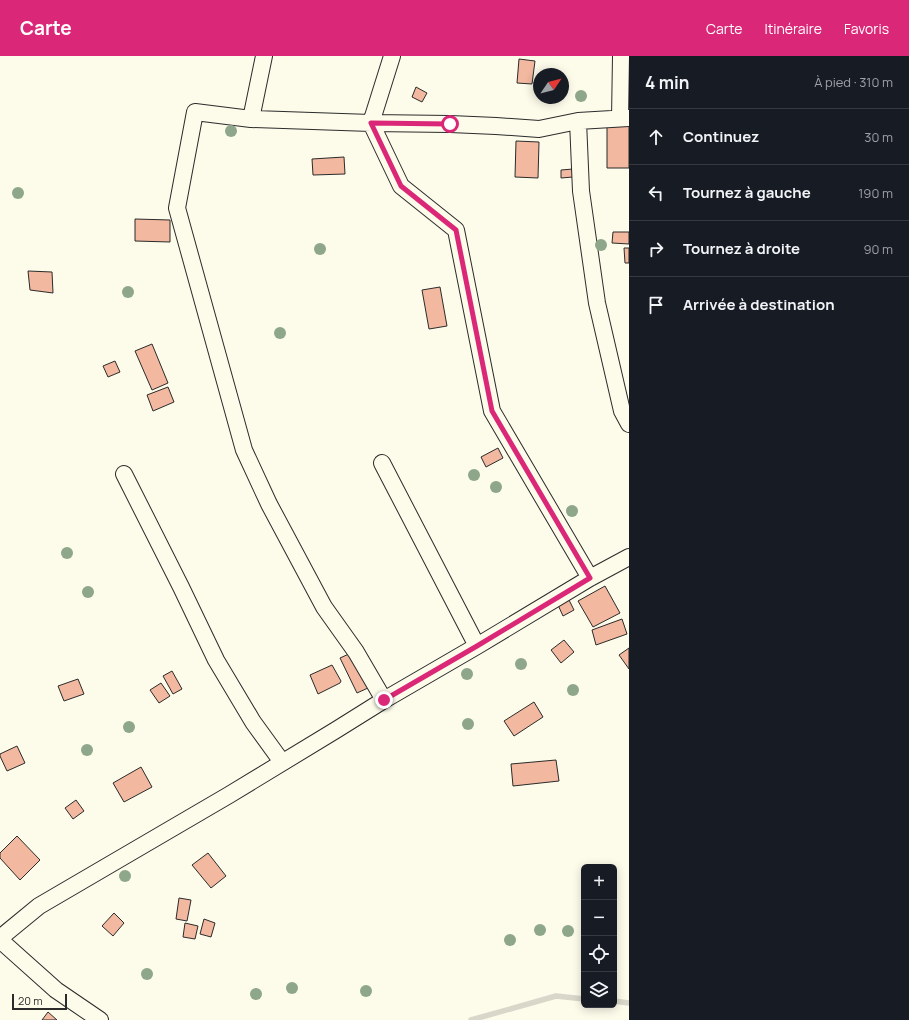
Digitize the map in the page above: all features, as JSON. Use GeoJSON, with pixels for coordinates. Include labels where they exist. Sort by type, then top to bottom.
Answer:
{"type":"FeatureCollection","features":[{"type":"Feature","properties":{"kind":"street"},"geometry":{"type":"LineString","coordinates":[[251,119],[264,56]]}},
{"type":"Feature","properties":{"kind":"street"},"geometry":{"type":"LineString","coordinates":[[392,56],[371,123],[401,186],[456,230],[492,411],[590,578]]}},
{"type":"Feature","properties":{"kind":"street"},"geometry":{"type":"LineString","coordinates":[[384,700],[356,652],[324,607],[269,504],[244,450],[177,208],[196,112],[251,119],[450,124],[539,130],[578,121],[625,118],[621,56]]}},
{"type":"Feature","properties":{"kind":"street"},"geometry":{"type":"LineString","coordinates":[[578,121],[580,191],[597,303],[622,411],[629,424]]}},
{"type":"Feature","properties":{"kind":"street"},"geometry":{"type":"LineString","coordinates":[[382,463],[477,646]]}},
{"type":"Feature","properties":{"kind":"street"},"geometry":{"type":"LineString","coordinates":[[124,474],[216,660],[253,722],[282,762]]}},
{"type":"Feature","properties":{"kind":"street"},"geometry":{"type":"LineString","coordinates":[[100,1020],[56,990],[0,939],[39,906],[229,795],[384,700],[590,578],[629,557]]}},
{"type":"Feature","properties":{"kind":"building"},"geometry":{"type":"Polygon","coordinates":[[[519,59],[535,61],[532,84],[517,83],[519,59]]]}},
{"type":"Feature","properties":{"kind":"building"},"geometry":{"type":"Polygon","coordinates":[[[416,87],[427,93],[422,102],[412,97],[416,87]]]}},
{"type":"Feature","properties":{"kind":"building"},"geometry":{"type":"Polygon","coordinates":[[[607,124],[629,124],[629,168],[607,168],[607,124]]]}},
{"type":"Feature","properties":{"kind":"building"},"geometry":{"type":"Polygon","coordinates":[[[516,141],[539,142],[538,178],[515,177],[516,141]]]}},
{"type":"Feature","properties":{"kind":"building"},"geometry":{"type":"Polygon","coordinates":[[[344,157],[345,174],[313,175],[312,159],[344,157]]]}},
{"type":"Feature","properties":{"kind":"building"},"geometry":{"type":"Polygon","coordinates":[[[573,169],[573,177],[561,178],[561,170],[573,169]]]}},
{"type":"Feature","properties":{"kind":"building"},"geometry":{"type":"Polygon","coordinates":[[[135,219],[170,220],[170,242],[135,241],[135,219]]]}},
{"type":"Feature","properties":{"kind":"building"},"geometry":{"type":"Polygon","coordinates":[[[613,232],[629,232],[629,244],[612,243],[613,232]]]}},
{"type":"Feature","properties":{"kind":"building"},"geometry":{"type":"Polygon","coordinates":[[[624,248],[629,248],[629,263],[625,263],[624,248]]]}},
{"type":"Feature","properties":{"kind":"building"},"geometry":{"type":"Polygon","coordinates":[[[28,271],[52,272],[53,293],[30,290],[28,271]]]}},
{"type":"Feature","properties":{"kind":"building"},"geometry":{"type":"Polygon","coordinates":[[[440,287],[447,326],[429,329],[422,290],[440,287]]]}},
{"type":"Feature","properties":{"kind":"building"},"geometry":{"type":"Polygon","coordinates":[[[152,344],[168,383],[152,390],[135,351],[152,344]]]}},
{"type":"Feature","properties":{"kind":"building"},"geometry":{"type":"Polygon","coordinates":[[[115,361],[120,372],[108,377],[103,366],[115,361]]]}},
{"type":"Feature","properties":{"kind":"building"},"geometry":{"type":"Polygon","coordinates":[[[168,387],[174,402],[153,411],[147,395],[168,387]]]}},
{"type":"Feature","properties":{"kind":"building"},"geometry":{"type":"Polygon","coordinates":[[[498,448],[503,458],[486,467],[481,457],[498,448]]]}},
{"type":"Feature","properties":{"kind":"building"},"geometry":{"type":"Polygon","coordinates":[[[605,586],[620,613],[593,627],[578,601],[605,586]]]}},
{"type":"Feature","properties":{"kind":"building"},"geometry":{"type":"Polygon","coordinates":[[[569,600],[574,610],[563,616],[558,605],[569,600]]]}},
{"type":"Feature","properties":{"kind":"building"},"geometry":{"type":"Polygon","coordinates":[[[622,619],[627,634],[596,645],[592,630],[622,619]]]}},
{"type":"Feature","properties":{"kind":"building"},"geometry":{"type":"Polygon","coordinates":[[[564,640],[574,652],[561,663],[551,650],[564,640]]]}},
{"type":"Feature","properties":{"kind":"building"},"geometry":{"type":"Polygon","coordinates":[[[629,648],[629,669],[619,655],[629,648]]]}},
{"type":"Feature","properties":{"kind":"building"},"geometry":{"type":"Polygon","coordinates":[[[351,653],[368,688],[357,693],[340,658],[351,653]]]}},
{"type":"Feature","properties":{"kind":"building"},"geometry":{"type":"Polygon","coordinates":[[[332,665],[341,681],[340,683],[318,694],[310,675],[332,665]]]}},
{"type":"Feature","properties":{"kind":"building"},"geometry":{"type":"Polygon","coordinates":[[[172,671],[182,689],[173,694],[163,676],[172,671]]]}},
{"type":"Feature","properties":{"kind":"building"},"geometry":{"type":"Polygon","coordinates":[[[78,679],[84,694],[64,701],[58,686],[78,679]]]}},
{"type":"Feature","properties":{"kind":"building"},"geometry":{"type":"Polygon","coordinates":[[[161,683],[170,696],[159,703],[150,690],[161,683]]]}},
{"type":"Feature","properties":{"kind":"building"},"geometry":{"type":"Polygon","coordinates":[[[534,702],[543,717],[514,736],[504,721],[534,702]]]}},
{"type":"Feature","properties":{"kind":"building"},"geometry":{"type":"Polygon","coordinates":[[[17,746],[25,763],[7,771],[0,754],[17,746]]]}},
{"type":"Feature","properties":{"kind":"building"},"geometry":{"type":"Polygon","coordinates":[[[556,760],[559,781],[513,786],[511,764],[556,760]]]}},
{"type":"Feature","properties":{"kind":"building"},"geometry":{"type":"Polygon","coordinates":[[[141,767],[152,787],[124,802],[113,783],[141,767]]]}},
{"type":"Feature","properties":{"kind":"building"},"geometry":{"type":"Polygon","coordinates":[[[76,800],[84,811],[73,819],[65,808],[76,800]]]}},
{"type":"Feature","properties":{"kind":"building"},"geometry":{"type":"Polygon","coordinates":[[[17,836],[40,860],[20,880],[0,858],[0,853],[17,836]]]}},
{"type":"Feature","properties":{"kind":"building"},"geometry":{"type":"Polygon","coordinates":[[[208,853],[226,876],[211,888],[192,865],[208,853]]]}},
{"type":"Feature","properties":{"kind":"building"},"geometry":{"type":"Polygon","coordinates":[[[179,898],[191,900],[187,921],[176,919],[179,898]]]}},
{"type":"Feature","properties":{"kind":"building"},"geometry":{"type":"Polygon","coordinates":[[[114,913],[124,923],[113,936],[102,926],[114,913]]]}},
{"type":"Feature","properties":{"kind":"building"},"geometry":{"type":"Polygon","coordinates":[[[204,919],[215,923],[211,937],[200,934],[204,919]]]}},
{"type":"Feature","properties":{"kind":"building"},"geometry":{"type":"Polygon","coordinates":[[[185,923],[198,926],[195,939],[183,937],[185,923]]]}},
{"type":"Feature","properties":{"kind":"building"},"geometry":{"type":"Polygon","coordinates":[[[48,1012],[57,1020],[42,1020],[48,1012]]]}},
{"type":"Feature","properties":{"kind":"waterway"},"geometry":{"type":"LineString","coordinates":[[471,1020],[556,996],[581,999]]}},
{"type":"Feature","properties":{"kind":"waterway"},"geometry":{"type":"LineString","coordinates":[[617,1001],[629,1003]]}},
{"type":"Feature","properties":{"kind":"route"},"geometry":{"type":"LineString","coordinates":[[384,700],[590,578],[492,411],[456,230],[401,186],[371,123],[450,124]]}}]}
